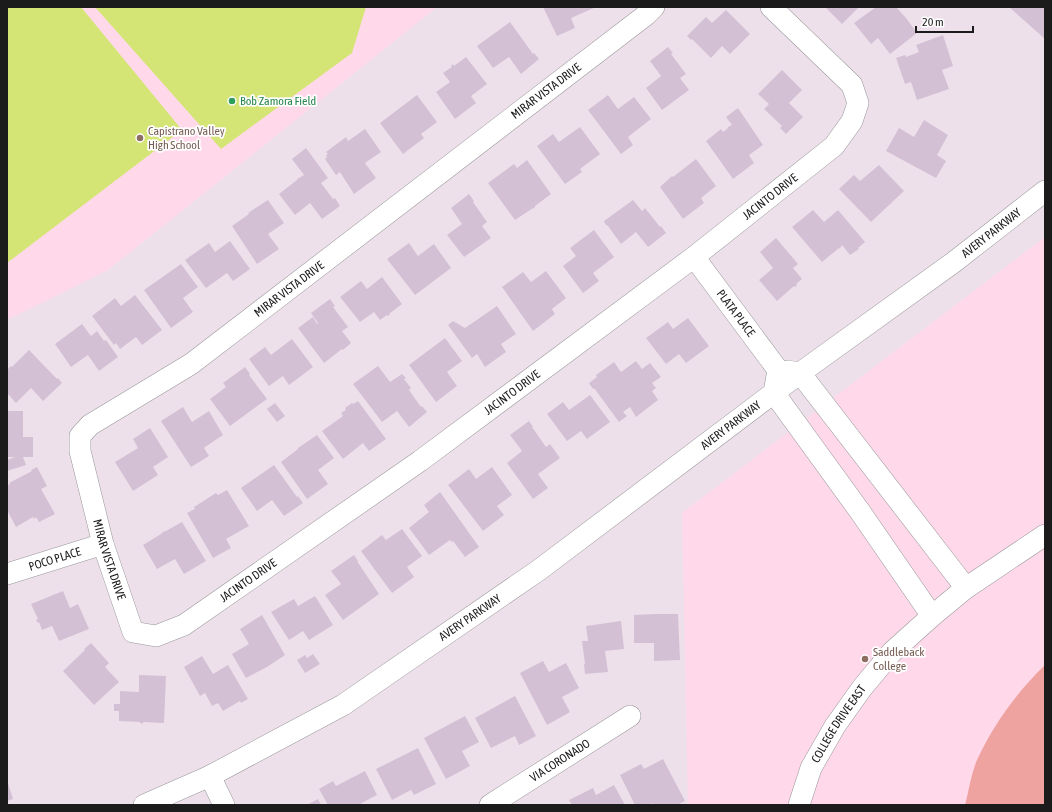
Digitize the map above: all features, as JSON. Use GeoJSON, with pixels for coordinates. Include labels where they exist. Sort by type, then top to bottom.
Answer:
{"type":"FeatureCollection","features":[{"type":"Feature","properties":{"kind":"street","name":"MIRAR VISTA DRIVE"},"geometry":{"type":"LineString","coordinates":[[133,632],[103,544],[80,451],[80,436],[90,425],[191,364],[640,20],[654,7]]}},
{"type":"Feature","properties":{"kind":"street","name":"JACINTO DRIVE"},"geometry":{"type":"LineString","coordinates":[[133,632],[156,636],[184,625],[420,461],[694,257],[834,146],[852,121],[858,103],[852,85],[771,7]]}},
{"type":"Feature","properties":{"kind":"street","name":"AVERY PARKWAY"},"geometry":{"type":"LineString","coordinates":[[144,805],[210,776],[343,705],[539,570],[800,373],[954,262],[1045,191]]}},
{"type":"Feature","properties":{"kind":"street","name":"PLATA PLACE"},"geometry":{"type":"LineString","coordinates":[[694,257],[778,370]]}},
{"type":"Feature","properties":{"kind":"street"},"geometry":{"type":"LineString","coordinates":[[932,616],[861,513],[774,393],[778,370],[800,373],[966,588]]}},
{"type":"Feature","properties":{"kind":"street","name":"COLLEGE DRIVE EAST"},"geometry":{"type":"LineString","coordinates":[[799,805],[811,768],[835,726],[862,688],[892,652],[966,588],[1045,534]]}},
{"type":"Feature","properties":{"kind":"street","name":"POCO PLACE"},"geometry":{"type":"LineString","coordinates":[[7,574],[103,544]]}},
{"type":"Feature","properties":{"kind":"street","name":"VIA CORONADO"},"geometry":{"type":"LineString","coordinates":[[490,805],[630,716]]}},
{"type":"Feature","properties":{"kind":"street"},"geometry":{"type":"LineString","coordinates":[[210,776],[224,805]]}},
{"type":"Feature","properties":{"kind":"shaded area","name":"Capistrano Valley High School"},"geometry":{"type":"Polygon","coordinates":[[[7,7],[437,7],[108,270],[7,320],[7,7]]]}},
{"type":"Feature","properties":{"kind":"shaded area","name":"Saddleback College"},"geometry":{"type":"Polygon","coordinates":[[[1045,237],[1045,805],[688,805],[682,513],[1045,237]]]}},
{"type":"Feature","properties":{"kind":"shaded area"},"geometry":{"type":"Polygon","coordinates":[[[1045,665],[1045,805],[965,805],[975,765],[990,734],[1015,698],[1045,665]]]}},
{"type":"Feature","properties":{"kind":"green space"},"geometry":{"type":"Polygon","coordinates":[[[7,7],[81,7],[182,130],[7,263],[7,7]]]}},
{"type":"Feature","properties":{"kind":"green space","name":"Bob Zamora Field"},"geometry":{"type":"Polygon","coordinates":[[[95,7],[366,7],[352,53],[221,149],[95,7]]]}},
{"type":"Feature","properties":{"kind":"building"},"geometry":{"type":"Polygon","coordinates":[[[543,7],[596,7],[571,18],[575,28],[557,36],[543,7]]]}},
{"type":"Feature","properties":{"kind":"building"},"geometry":{"type":"Polygon","coordinates":[[[825,7],[859,7],[842,24],[825,7]]]}},
{"type":"Feature","properties":{"kind":"building"},"geometry":{"type":"Polygon","coordinates":[[[876,7],[896,7],[917,33],[890,54],[878,38],[871,44],[854,23],[876,7]]]}},
{"type":"Feature","properties":{"kind":"building"},"geometry":{"type":"Polygon","coordinates":[[[1009,7],[1045,7],[1045,39],[1009,7]]]}},
{"type":"Feature","properties":{"kind":"building"},"geometry":{"type":"Polygon","coordinates":[[[726,10],[750,34],[730,54],[722,46],[711,58],[687,36],[706,17],[712,23],[726,10]]]}},
{"type":"Feature","properties":{"kind":"building"},"geometry":{"type":"Polygon","coordinates":[[[510,22],[533,54],[534,53],[539,59],[521,74],[509,57],[493,68],[477,46],[510,22]]]}},
{"type":"Feature","properties":{"kind":"building"},"geometry":{"type":"Polygon","coordinates":[[[943,35],[953,66],[942,70],[949,89],[917,100],[911,82],[905,84],[896,58],[905,55],[906,57],[919,52],[916,45],[943,35]]]}},
{"type":"Feature","properties":{"kind":"building"},"geometry":{"type":"Polygon","coordinates":[[[668,47],[673,53],[671,54],[686,74],[680,78],[689,90],[662,110],[646,88],[661,76],[650,61],[668,47]]]}},
{"type":"Feature","properties":{"kind":"building"},"geometry":{"type":"Polygon","coordinates":[[[466,57],[487,84],[471,96],[476,103],[455,119],[436,92],[450,82],[443,73],[452,67],[451,66],[453,64],[454,66],[466,57]]]}},
{"type":"Feature","properties":{"kind":"building"},"geometry":{"type":"Polygon","coordinates":[[[782,70],[802,90],[789,103],[803,117],[786,134],[780,128],[782,126],[764,109],[769,104],[758,94],[782,70]]]}},
{"type":"Feature","properties":{"kind":"building"},"geometry":{"type":"Polygon","coordinates":[[[417,95],[437,122],[421,134],[424,138],[403,154],[380,123],[417,95]]]}},
{"type":"Feature","properties":{"kind":"building"},"geometry":{"type":"Polygon","coordinates":[[[608,95],[618,109],[634,97],[651,119],[628,137],[633,145],[621,154],[588,110],[608,95]]]}},
{"type":"Feature","properties":{"kind":"building"},"geometry":{"type":"Polygon","coordinates":[[[738,108],[763,145],[749,155],[754,163],[733,179],[706,141],[721,129],[723,132],[732,125],[726,117],[738,108]]]}},
{"type":"Feature","properties":{"kind":"building"},"geometry":{"type":"Polygon","coordinates":[[[924,120],[948,135],[937,155],[946,161],[936,178],[886,151],[899,128],[914,137],[924,120]]]}},
{"type":"Feature","properties":{"kind":"building"},"geometry":{"type":"Polygon","coordinates":[[[580,127],[600,154],[580,169],[582,172],[565,184],[537,146],[553,134],[559,142],[580,127]]]}},
{"type":"Feature","properties":{"kind":"building"},"geometry":{"type":"Polygon","coordinates":[[[365,129],[381,152],[365,163],[376,178],[354,194],[340,172],[336,175],[325,159],[327,157],[326,155],[328,154],[326,152],[346,137],[348,141],[365,129]]]}},
{"type":"Feature","properties":{"kind":"building"},"geometry":{"type":"Polygon","coordinates":[[[306,148],[328,178],[321,183],[333,199],[335,198],[340,206],[322,219],[310,203],[295,215],[279,194],[304,175],[292,159],[306,148]]]}},
{"type":"Feature","properties":{"kind":"building"},"geometry":{"type":"Polygon","coordinates":[[[696,159],[716,186],[701,198],[704,203],[683,219],[660,187],[672,176],[673,177],[696,159]]]}},
{"type":"Feature","properties":{"kind":"building"},"geometry":{"type":"Polygon","coordinates":[[[527,160],[551,194],[533,209],[515,220],[488,183],[514,164],[517,168],[527,160]]]}},
{"type":"Feature","properties":{"kind":"building"},"geometry":{"type":"Polygon","coordinates":[[[879,165],[904,191],[871,222],[839,189],[854,175],[860,181],[879,165]]]}},
{"type":"Feature","properties":{"kind":"building"},"geometry":{"type":"Polygon","coordinates":[[[469,194],[487,222],[482,226],[491,238],[464,257],[447,235],[462,224],[451,208],[469,194]]]}},
{"type":"Feature","properties":{"kind":"building"},"geometry":{"type":"Polygon","coordinates":[[[268,200],[284,223],[268,234],[279,249],[257,264],[232,226],[268,200]]]}},
{"type":"Feature","properties":{"kind":"building"},"geometry":{"type":"Polygon","coordinates":[[[633,200],[642,211],[645,208],[666,233],[648,247],[636,232],[621,244],[604,221],[633,200]]]}},
{"type":"Feature","properties":{"kind":"building"},"geometry":{"type":"Polygon","coordinates":[[[813,210],[824,222],[838,210],[865,242],[858,248],[859,249],[850,255],[842,245],[822,262],[792,227],[813,210]]]}},
{"type":"Feature","properties":{"kind":"building"},"geometry":{"type":"Polygon","coordinates":[[[594,230],[614,257],[593,273],[599,281],[583,293],[563,266],[576,256],[570,248],[594,230]]]}},
{"type":"Feature","properties":{"kind":"building"},"geometry":{"type":"Polygon","coordinates":[[[776,238],[798,264],[793,268],[802,279],[796,284],[797,285],[795,287],[794,286],[777,301],[759,280],[773,268],[760,252],[776,238]]]}},
{"type":"Feature","properties":{"kind":"building"},"geometry":{"type":"Polygon","coordinates":[[[230,241],[250,269],[233,281],[227,273],[206,288],[185,260],[209,243],[215,252],[230,241]]]}},
{"type":"Feature","properties":{"kind":"building"},"geometry":{"type":"Polygon","coordinates":[[[409,243],[418,256],[434,244],[451,268],[415,295],[387,259],[409,243]]]}},
{"type":"Feature","properties":{"kind":"building"},"geometry":{"type":"Polygon","coordinates":[[[181,264],[198,287],[183,298],[193,312],[171,328],[144,290],[181,264]]]}},
{"type":"Feature","properties":{"kind":"building"},"geometry":{"type":"Polygon","coordinates":[[[546,271],[566,298],[552,309],[555,314],[533,331],[502,287],[523,272],[531,282],[546,271]]]}},
{"type":"Feature","properties":{"kind":"building"},"geometry":{"type":"Polygon","coordinates":[[[382,277],[402,304],[389,314],[390,315],[387,315],[380,320],[374,312],[360,322],[340,297],[361,281],[367,289],[382,277]]]}},
{"type":"Feature","properties":{"kind":"building"},"geometry":{"type":"Polygon","coordinates":[[[135,295],[162,330],[142,345],[136,337],[120,349],[116,343],[114,345],[92,316],[115,298],[121,306],[135,295]]]}},
{"type":"Feature","properties":{"kind":"building"},"geometry":{"type":"Polygon","coordinates":[[[330,299],[335,306],[333,307],[348,327],[342,331],[351,343],[324,363],[298,328],[313,317],[317,324],[318,323],[311,313],[330,299]]]}},
{"type":"Feature","properties":{"kind":"building"},"geometry":{"type":"Polygon","coordinates":[[[497,306],[516,334],[501,344],[506,352],[485,367],[477,354],[472,358],[448,325],[453,321],[465,328],[497,306]]]}},
{"type":"Feature","properties":{"kind":"building"},"geometry":{"type":"Polygon","coordinates":[[[688,318],[709,346],[686,363],[679,354],[666,364],[646,338],[668,322],[673,329],[688,318]]]}},
{"type":"Feature","properties":{"kind":"building"},"geometry":{"type":"Polygon","coordinates":[[[82,324],[91,336],[97,331],[104,341],[106,340],[118,357],[99,371],[88,355],[71,367],[55,344],[82,324]]]}},
{"type":"Feature","properties":{"kind":"building"},"geometry":{"type":"Polygon","coordinates":[[[445,338],[462,361],[447,372],[457,386],[436,402],[409,365],[445,338]]]}},
{"type":"Feature","properties":{"kind":"building"},"geometry":{"type":"Polygon","coordinates":[[[292,339],[313,367],[289,385],[283,376],[269,386],[249,359],[265,347],[271,355],[292,339]]]}},
{"type":"Feature","properties":{"kind":"building"},"geometry":{"type":"Polygon","coordinates":[[[29,350],[62,383],[43,401],[31,388],[16,403],[7,393],[7,370],[29,350]]]}},
{"type":"Feature","properties":{"kind":"building"},"geometry":{"type":"Polygon","coordinates":[[[636,361],[642,369],[650,363],[661,377],[652,383],[656,388],[652,391],[658,400],[636,417],[630,407],[623,412],[627,416],[619,422],[589,383],[597,377],[596,375],[614,362],[621,372],[636,361]]]}},
{"type":"Feature","properties":{"kind":"building"},"geometry":{"type":"Polygon","coordinates":[[[378,366],[390,382],[402,374],[406,378],[404,379],[411,388],[409,390],[421,407],[422,406],[427,412],[409,427],[397,411],[382,422],[353,384],[378,366]]]}},
{"type":"Feature","properties":{"kind":"building"},"geometry":{"type":"Polygon","coordinates":[[[245,367],[250,374],[249,375],[267,399],[230,426],[210,399],[226,387],[223,383],[245,367]]]}},
{"type":"Feature","properties":{"kind":"building"},"geometry":{"type":"Polygon","coordinates":[[[590,395],[610,422],[587,439],[581,431],[567,441],[547,414],[563,402],[569,410],[590,395]]]}},
{"type":"Feature","properties":{"kind":"building"},"geometry":{"type":"Polygon","coordinates":[[[358,401],[386,439],[369,451],[363,443],[343,459],[322,431],[343,416],[341,413],[346,410],[345,408],[358,401]]]}},
{"type":"Feature","properties":{"kind":"building"},"geometry":{"type":"Polygon","coordinates":[[[275,403],[285,416],[277,422],[267,409],[275,403]]]}},
{"type":"Feature","properties":{"kind":"building"},"geometry":{"type":"Polygon","coordinates":[[[183,407],[192,422],[209,411],[223,435],[204,448],[209,456],[191,467],[161,421],[183,407]]]}},
{"type":"Feature","properties":{"kind":"building"},"geometry":{"type":"Polygon","coordinates":[[[7,411],[23,411],[23,437],[33,437],[33,457],[23,457],[26,465],[7,471],[7,460],[15,457],[7,457],[7,411]]]}},
{"type":"Feature","properties":{"kind":"building"},"geometry":{"type":"Polygon","coordinates":[[[529,421],[546,447],[550,444],[560,458],[538,474],[548,488],[533,499],[507,463],[522,451],[510,435],[529,421]]]}},
{"type":"Feature","properties":{"kind":"building"},"geometry":{"type":"Polygon","coordinates":[[[150,428],[168,457],[153,467],[158,475],[133,491],[115,462],[138,448],[133,439],[150,428]]]}},
{"type":"Feature","properties":{"kind":"building"},"geometry":{"type":"Polygon","coordinates":[[[317,435],[334,458],[318,470],[328,484],[307,499],[281,462],[317,435]]]}},
{"type":"Feature","properties":{"kind":"building"},"geometry":{"type":"Polygon","coordinates":[[[274,465],[303,503],[284,516],[272,500],[257,511],[241,488],[274,465]]]}},
{"type":"Feature","properties":{"kind":"building"},"geometry":{"type":"Polygon","coordinates":[[[37,467],[47,486],[41,489],[55,514],[39,522],[36,517],[34,519],[33,517],[16,527],[7,510],[7,486],[10,484],[9,483],[37,467]]]}},
{"type":"Feature","properties":{"kind":"building"},"geometry":{"type":"Polygon","coordinates":[[[492,467],[512,495],[497,506],[504,515],[483,531],[448,485],[469,469],[476,479],[492,467]]]}},
{"type":"Feature","properties":{"kind":"building"},"geometry":{"type":"Polygon","coordinates":[[[227,490],[249,526],[226,539],[231,548],[213,558],[187,513],[195,509],[194,507],[216,493],[218,495],[227,490]]]}},
{"type":"Feature","properties":{"kind":"building"},"geometry":{"type":"Polygon","coordinates":[[[440,492],[479,547],[465,557],[453,541],[451,542],[450,540],[429,555],[409,528],[429,512],[424,505],[440,492]]]}},
{"type":"Feature","properties":{"kind":"building"},"geometry":{"type":"Polygon","coordinates":[[[182,522],[206,561],[184,574],[175,559],[157,569],[143,545],[164,531],[182,522]]]}},
{"type":"Feature","properties":{"kind":"building"},"geometry":{"type":"Polygon","coordinates":[[[402,529],[422,556],[407,567],[414,577],[392,593],[361,551],[382,535],[386,540],[402,529]]]}},
{"type":"Feature","properties":{"kind":"building"},"geometry":{"type":"Polygon","coordinates":[[[354,555],[379,594],[343,620],[325,595],[341,584],[331,571],[354,555]]]}},
{"type":"Feature","properties":{"kind":"building"},"geometry":{"type":"Polygon","coordinates":[[[63,591],[70,608],[78,604],[89,629],[59,641],[52,626],[42,630],[39,622],[38,623],[36,620],[38,619],[31,604],[63,591]]]}},
{"type":"Feature","properties":{"kind":"building"},"geometry":{"type":"Polygon","coordinates":[[[315,596],[333,625],[309,640],[303,631],[289,640],[271,612],[294,599],[298,606],[315,596]]]}},
{"type":"Feature","properties":{"kind":"building"},"geometry":{"type":"Polygon","coordinates":[[[678,614],[680,660],[654,661],[654,643],[634,643],[634,615],[678,614]]]}},
{"type":"Feature","properties":{"kind":"building"},"geometry":{"type":"Polygon","coordinates":[[[262,615],[285,655],[246,678],[232,654],[249,644],[240,629],[262,615]]]}},
{"type":"Feature","properties":{"kind":"building"},"geometry":{"type":"Polygon","coordinates":[[[621,621],[624,649],[605,651],[608,672],[585,674],[582,641],[588,641],[586,626],[621,621]]]}},
{"type":"Feature","properties":{"kind":"building"},"geometry":{"type":"Polygon","coordinates":[[[91,643],[109,663],[105,667],[119,682],[94,705],[63,671],[91,643]]]}},
{"type":"Feature","properties":{"kind":"building"},"geometry":{"type":"Polygon","coordinates":[[[313,654],[320,664],[305,673],[297,660],[305,655],[307,658],[313,654]]]}},
{"type":"Feature","properties":{"kind":"building"},"geometry":{"type":"Polygon","coordinates":[[[202,656],[213,674],[228,665],[248,699],[241,703],[240,701],[223,711],[218,703],[212,706],[205,693],[200,696],[184,667],[202,656]]]}},
{"type":"Feature","properties":{"kind":"building"},"geometry":{"type":"Polygon","coordinates":[[[543,661],[549,672],[566,663],[579,688],[562,697],[570,712],[547,725],[520,673],[543,661]]]}},
{"type":"Feature","properties":{"kind":"building"},"geometry":{"type":"Polygon","coordinates":[[[139,675],[166,676],[164,723],[143,722],[143,724],[140,722],[119,721],[119,711],[114,711],[114,704],[120,704],[120,691],[139,692],[139,675]]]}},
{"type":"Feature","properties":{"kind":"building"},"geometry":{"type":"Polygon","coordinates":[[[515,696],[536,736],[519,745],[515,736],[491,748],[475,718],[515,696]]]}},
{"type":"Feature","properties":{"kind":"building"},"geometry":{"type":"Polygon","coordinates":[[[465,716],[479,742],[462,751],[470,766],[446,779],[424,738],[465,716]]]}},
{"type":"Feature","properties":{"kind":"building"},"geometry":{"type":"Polygon","coordinates":[[[418,748],[436,784],[414,795],[411,790],[392,800],[376,769],[418,748]]]}},
{"type":"Feature","properties":{"kind":"building"},"geometry":{"type":"Polygon","coordinates":[[[663,759],[685,801],[677,805],[653,805],[653,803],[649,805],[635,805],[620,775],[641,764],[644,769],[663,759]]]}},
{"type":"Feature","properties":{"kind":"building"},"geometry":{"type":"Polygon","coordinates":[[[365,771],[377,795],[360,804],[361,805],[328,805],[319,789],[333,781],[336,786],[365,771]]]}},
{"type":"Feature","properties":{"kind":"building"},"geometry":{"type":"Polygon","coordinates":[[[7,780],[13,799],[7,801],[7,780]]]}},
{"type":"Feature","properties":{"kind":"building"},"geometry":{"type":"Polygon","coordinates":[[[614,785],[625,805],[572,805],[569,800],[593,788],[596,795],[614,785]]]}},
{"type":"Feature","properties":{"kind":"building"},"geometry":{"type":"Polygon","coordinates":[[[318,799],[321,805],[307,805],[318,799]]]}},
{"type":"Feature","properties":{"kind":"place","name":"Bob Zamora Field"},"geometry":{"type":"Point","coordinates":[232,101]}},
{"type":"Feature","properties":{"kind":"place","name":"Capistrano Valley High School"},"geometry":{"type":"Point","coordinates":[140,138]}},
{"type":"Feature","properties":{"kind":"place","name":"Saddleback College"},"geometry":{"type":"Point","coordinates":[865,659]}}]}
